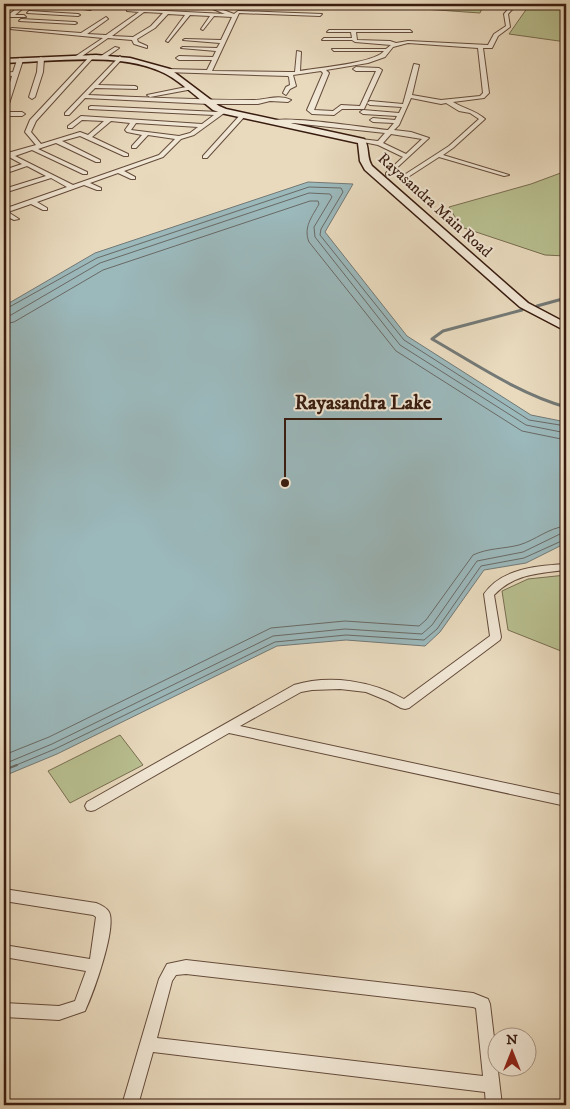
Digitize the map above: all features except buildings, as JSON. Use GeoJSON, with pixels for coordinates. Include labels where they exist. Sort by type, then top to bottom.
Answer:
{"type":"FeatureCollection","features":[{"type":"Feature","properties":{"kind":"street"},"geometry":{"type":"LineString","coordinates":[[10,16],[26,4]]}},
{"type":"Feature","properties":{"kind":"street"},"geometry":{"type":"LineString","coordinates":[[53,4],[90,9]]}},
{"type":"Feature","properties":{"kind":"street"},"geometry":{"type":"LineString","coordinates":[[78,58],[132,20],[150,4],[160,5]]}},
{"type":"Feature","properties":{"kind":"street"},"geometry":{"type":"LineString","coordinates":[[219,4],[215,9],[236,14]]}},
{"type":"Feature","properties":{"kind":"street"},"geometry":{"type":"LineString","coordinates":[[209,72],[236,14],[234,12],[240,4]]}},
{"type":"Feature","properties":{"kind":"street"},"geometry":{"type":"LineString","coordinates":[[292,4],[325,7]]}},
{"type":"Feature","properties":{"kind":"street"},"geometry":{"type":"LineString","coordinates":[[324,71],[383,56],[395,45],[416,42],[491,46],[496,35],[508,26],[506,14],[515,4]]}},
{"type":"Feature","properties":{"kind":"street"},"geometry":{"type":"LineString","coordinates":[[169,6],[182,7]]}},
{"type":"Feature","properties":{"kind":"street"},"geometry":{"type":"LineString","coordinates":[[5,35],[11,27],[17,25],[34,8]]}},
{"type":"Feature","properties":{"kind":"street"},"geometry":{"type":"LineString","coordinates":[[129,10],[213,15],[320,15]]}},
{"type":"Feature","properties":{"kind":"street"},"geometry":{"type":"LineString","coordinates":[[29,12],[78,15]]}},
{"type":"Feature","properties":{"kind":"street"},"geometry":{"type":"LineString","coordinates":[[11,27],[134,39],[158,24],[167,12]]}},
{"type":"Feature","properties":{"kind":"street"},"geometry":{"type":"LineString","coordinates":[[168,40],[188,14]]}},
{"type":"Feature","properties":{"kind":"street"},"geometry":{"type":"LineString","coordinates":[[4,15],[76,23]]}},
{"type":"Feature","properties":{"kind":"street"},"geometry":{"type":"LineString","coordinates":[[203,29],[213,15]]}},
{"type":"Feature","properties":{"kind":"street"},"geometry":{"type":"LineString","coordinates":[[83,34],[106,18]]}},
{"type":"Feature","properties":{"kind":"street"},"geometry":{"type":"LineString","coordinates":[[329,31],[410,31]]}},
{"type":"Feature","properties":{"kind":"street"},"geometry":{"type":"LineString","coordinates":[[353,31],[354,39]]}},
{"type":"Feature","properties":{"kind":"street"},"geometry":{"type":"LineString","coordinates":[[404,31],[407,40]]}},
{"type":"Feature","properties":{"kind":"street"},"geometry":{"type":"LineString","coordinates":[[134,39],[136,43],[145,47]]}},
{"type":"Feature","properties":{"kind":"street"},"geometry":{"type":"LineString","coordinates":[[324,39],[390,42],[395,45]]}},
{"type":"Feature","properties":{"kind":"street"},"geometry":{"type":"LineString","coordinates":[[185,40],[224,42]]}},
{"type":"Feature","properties":{"kind":"street"},"geometry":{"type":"LineString","coordinates":[[409,96],[447,101],[485,95],[484,65],[480,46]]}},
{"type":"Feature","properties":{"kind":"street"},"geometry":{"type":"LineString","coordinates":[[103,57],[117,48]]}},
{"type":"Feature","properties":{"kind":"street"},"geometry":{"type":"LineString","coordinates":[[183,48],[220,50]]}},
{"type":"Feature","properties":{"kind":"street"},"geometry":{"type":"LineString","coordinates":[[334,50],[388,50]]}},
{"type":"Feature","properties":{"kind":"street"},"geometry":{"type":"LineString","coordinates":[[297,73],[299,52]]}},
{"type":"Feature","properties":{"kind":"street"},"geometry":{"type":"LineString","coordinates":[[40,146],[28,132],[33,120],[92,57]]}},
{"type":"Feature","properties":{"kind":"street","name":"Rayasandra Main Road"},"geometry":{"type":"LineString","coordinates":[[4,61],[92,57],[120,58],[166,71],[221,112],[275,121],[362,141],[364,145],[362,158],[366,166],[382,178],[524,305],[566,328]]}},
{"type":"Feature","properties":{"kind":"street"},"geometry":{"type":"LineString","coordinates":[[67,114],[120,58]]}},
{"type":"Feature","properties":{"kind":"street"},"geometry":{"type":"LineString","coordinates":[[179,58],[216,59]]}},
{"type":"Feature","properties":{"kind":"street"},"geometry":{"type":"LineString","coordinates":[[32,97],[40,72],[41,59]]}},
{"type":"Feature","properties":{"kind":"street"},"geometry":{"type":"LineString","coordinates":[[20,60],[7,92],[4,112],[22,114]]}},
{"type":"Feature","properties":{"kind":"street"},"geometry":{"type":"LineString","coordinates":[[353,64],[360,68]]}},
{"type":"Feature","properties":{"kind":"street"},"geometry":{"type":"LineString","coordinates":[[379,143],[401,115],[409,96],[416,65]]}},
{"type":"Feature","properties":{"kind":"street"},"geometry":{"type":"LineString","coordinates":[[166,71],[288,74],[297,73],[360,68],[379,70],[362,108],[342,107],[334,113],[312,112],[310,110],[324,71]]}},
{"type":"Feature","properties":{"kind":"street"},"geometry":{"type":"LineString","coordinates":[[4,74],[15,74]]}},
{"type":"Feature","properties":{"kind":"street"},"geometry":{"type":"LineString","coordinates":[[286,93],[288,88],[294,86],[292,77],[288,74]]}},
{"type":"Feature","properties":{"kind":"street"},"geometry":{"type":"LineString","coordinates":[[94,86],[134,88]]}},
{"type":"Feature","properties":{"kind":"street"},"geometry":{"type":"LineString","coordinates":[[150,95],[191,88]]}},
{"type":"Feature","properties":{"kind":"street"},"geometry":{"type":"LineString","coordinates":[[85,96],[280,107]]}},
{"type":"Feature","properties":{"kind":"street"},"geometry":{"type":"LineString","coordinates":[[100,97],[91,108],[221,112]]}},
{"type":"Feature","properties":{"kind":"street"},"geometry":{"type":"LineString","coordinates":[[261,105],[270,97],[288,100]]}},
{"type":"Feature","properties":{"kind":"street"},"geometry":{"type":"LineString","coordinates":[[403,178],[451,147],[482,119],[472,112],[461,110],[447,101]]}},
{"type":"Feature","properties":{"kind":"street"},"geometry":{"type":"LineString","coordinates":[[370,103],[405,106]]}},
{"type":"Feature","properties":{"kind":"street"},"geometry":{"type":"LineString","coordinates":[[132,122],[129,131],[179,138],[192,134],[221,112]]}},
{"type":"Feature","properties":{"kind":"street"},"geometry":{"type":"LineString","coordinates":[[363,112],[401,115]]}},
{"type":"Feature","properties":{"kind":"street"},"geometry":{"type":"LineString","coordinates":[[205,157],[242,115]]}},
{"type":"Feature","properties":{"kind":"street"},"geometry":{"type":"LineString","coordinates":[[70,128],[81,118],[203,126]]}},
{"type":"Feature","properties":{"kind":"street"},"geometry":{"type":"LineString","coordinates":[[88,138],[109,120]]}},
{"type":"Feature","properties":{"kind":"street"},"geometry":{"type":"LineString","coordinates":[[275,121],[292,120],[412,134],[426,138],[406,156],[399,166],[388,174]]}},
{"type":"Feature","properties":{"kind":"street"},"geometry":{"type":"LineString","coordinates":[[373,120],[397,122]]}},
{"type":"Feature","properties":{"kind":"street"},"geometry":{"type":"LineString","coordinates":[[134,147],[146,134]]}},
{"type":"Feature","properties":{"kind":"street"},"geometry":{"type":"LineString","coordinates":[[6,155],[75,135],[88,138],[126,155]]}},
{"type":"Feature","properties":{"kind":"street"},"geometry":{"type":"LineString","coordinates":[[4,211],[161,156],[179,138]]}},
{"type":"Feature","properties":{"kind":"street"},"geometry":{"type":"LineString","coordinates":[[56,141],[98,161]]}},
{"type":"Feature","properties":{"kind":"street"},"geometry":{"type":"LineString","coordinates":[[362,141],[379,143],[406,156]]}},
{"type":"Feature","properties":{"kind":"street"},"geometry":{"type":"LineString","coordinates":[[32,148],[84,173]]}},
{"type":"Feature","properties":{"kind":"street"},"geometry":{"type":"LineString","coordinates":[[6,155],[72,187]]}},
{"type":"Feature","properties":{"kind":"street"},"geometry":{"type":"LineString","coordinates":[[438,156],[506,175]]}},
{"type":"Feature","properties":{"kind":"street"},"geometry":{"type":"LineString","coordinates":[[4,172],[28,164]]}},
{"type":"Feature","properties":{"kind":"street"},"geometry":{"type":"LineString","coordinates":[[119,171],[133,178]]}},
{"type":"Feature","properties":{"kind":"street"},"geometry":{"type":"LineString","coordinates":[[4,191],[51,176]]}},
{"type":"Feature","properties":{"kind":"street"},"geometry":{"type":"LineString","coordinates":[[85,182],[99,190]]}},
{"type":"Feature","properties":{"kind":"street"},"geometry":{"type":"LineString","coordinates":[[31,201],[45,209]]}},
{"type":"Feature","properties":{"kind":"street"},"geometry":{"type":"LineString","coordinates":[[4,211],[16,219]]}},
{"type":"Feature","properties":{"kind":"street"},"geometry":{"type":"LineString","coordinates":[[91,806],[298,688],[334,683],[359,686],[383,693],[405,705],[496,637],[489,594],[498,584],[523,572],[566,567]]}},
{"type":"Feature","properties":{"kind":"street"},"geometry":{"type":"LineString","coordinates":[[227,728],[566,801]]}},
{"type":"Feature","properties":{"kind":"street"},"geometry":{"type":"LineString","coordinates":[[4,895],[96,909],[103,914],[103,926],[94,966],[88,990],[80,1006],[59,1013],[4,1010]]}},
{"type":"Feature","properties":{"kind":"street"},"geometry":{"type":"LineString","coordinates":[[4,951],[94,966]]}},
{"type":"Feature","properties":{"kind":"street"},"geometry":{"type":"LineString","coordinates":[[130,1105],[166,979],[172,969],[186,967],[464,999],[483,1004],[494,1105]]}},
{"type":"Feature","properties":{"kind":"street"},"geometry":{"type":"LineString","coordinates":[[147,1044],[492,1086]]}},
{"type":"Feature","properties":{"kind":"green space"},"geometry":{"type":"Polygon","coordinates":[[[353,4],[484,4],[480,13],[353,4]]]}},
{"type":"Feature","properties":{"kind":"green space"},"geometry":{"type":"Polygon","coordinates":[[[530,4],[566,4],[566,42],[509,34],[530,4]]]}},
{"type":"Feature","properties":{"kind":"green space"},"geometry":{"type":"Polygon","coordinates":[[[566,171],[566,256],[545,255],[461,227],[449,207],[531,184],[566,171]]]}},
{"type":"Feature","properties":{"kind":"green space"},"geometry":{"type":"Polygon","coordinates":[[[566,575],[566,653],[508,630],[502,591],[528,579],[566,575]]]}},
{"type":"Feature","properties":{"kind":"green space"},"geometry":{"type":"Polygon","coordinates":[[[120,735],[143,765],[70,803],[48,771],[120,735]]]}},
{"type":"Feature","properties":{"kind":"water"},"geometry":{"type":"Polygon","coordinates":[[[308,182],[353,184],[325,232],[407,336],[531,415],[566,422],[566,543],[526,563],[484,570],[440,632],[425,646],[346,640],[277,646],[57,754],[4,776],[4,306],[95,253],[308,182]]]}},
{"type":"Feature","properties":{"kind":"waterway"},"geometry":{"type":"LineString","coordinates":[[537,306],[566,298]]}},
{"type":"Feature","properties":{"kind":"waterway"},"geometry":{"type":"LineString","coordinates":[[522,310],[443,331],[432,339],[514,386],[566,407]]}},
{"type":"Feature","properties":{"kind":"place","name":"Rayasandra Lake"},"geometry":{"type":"Point","coordinates":[285,483]}}]}
